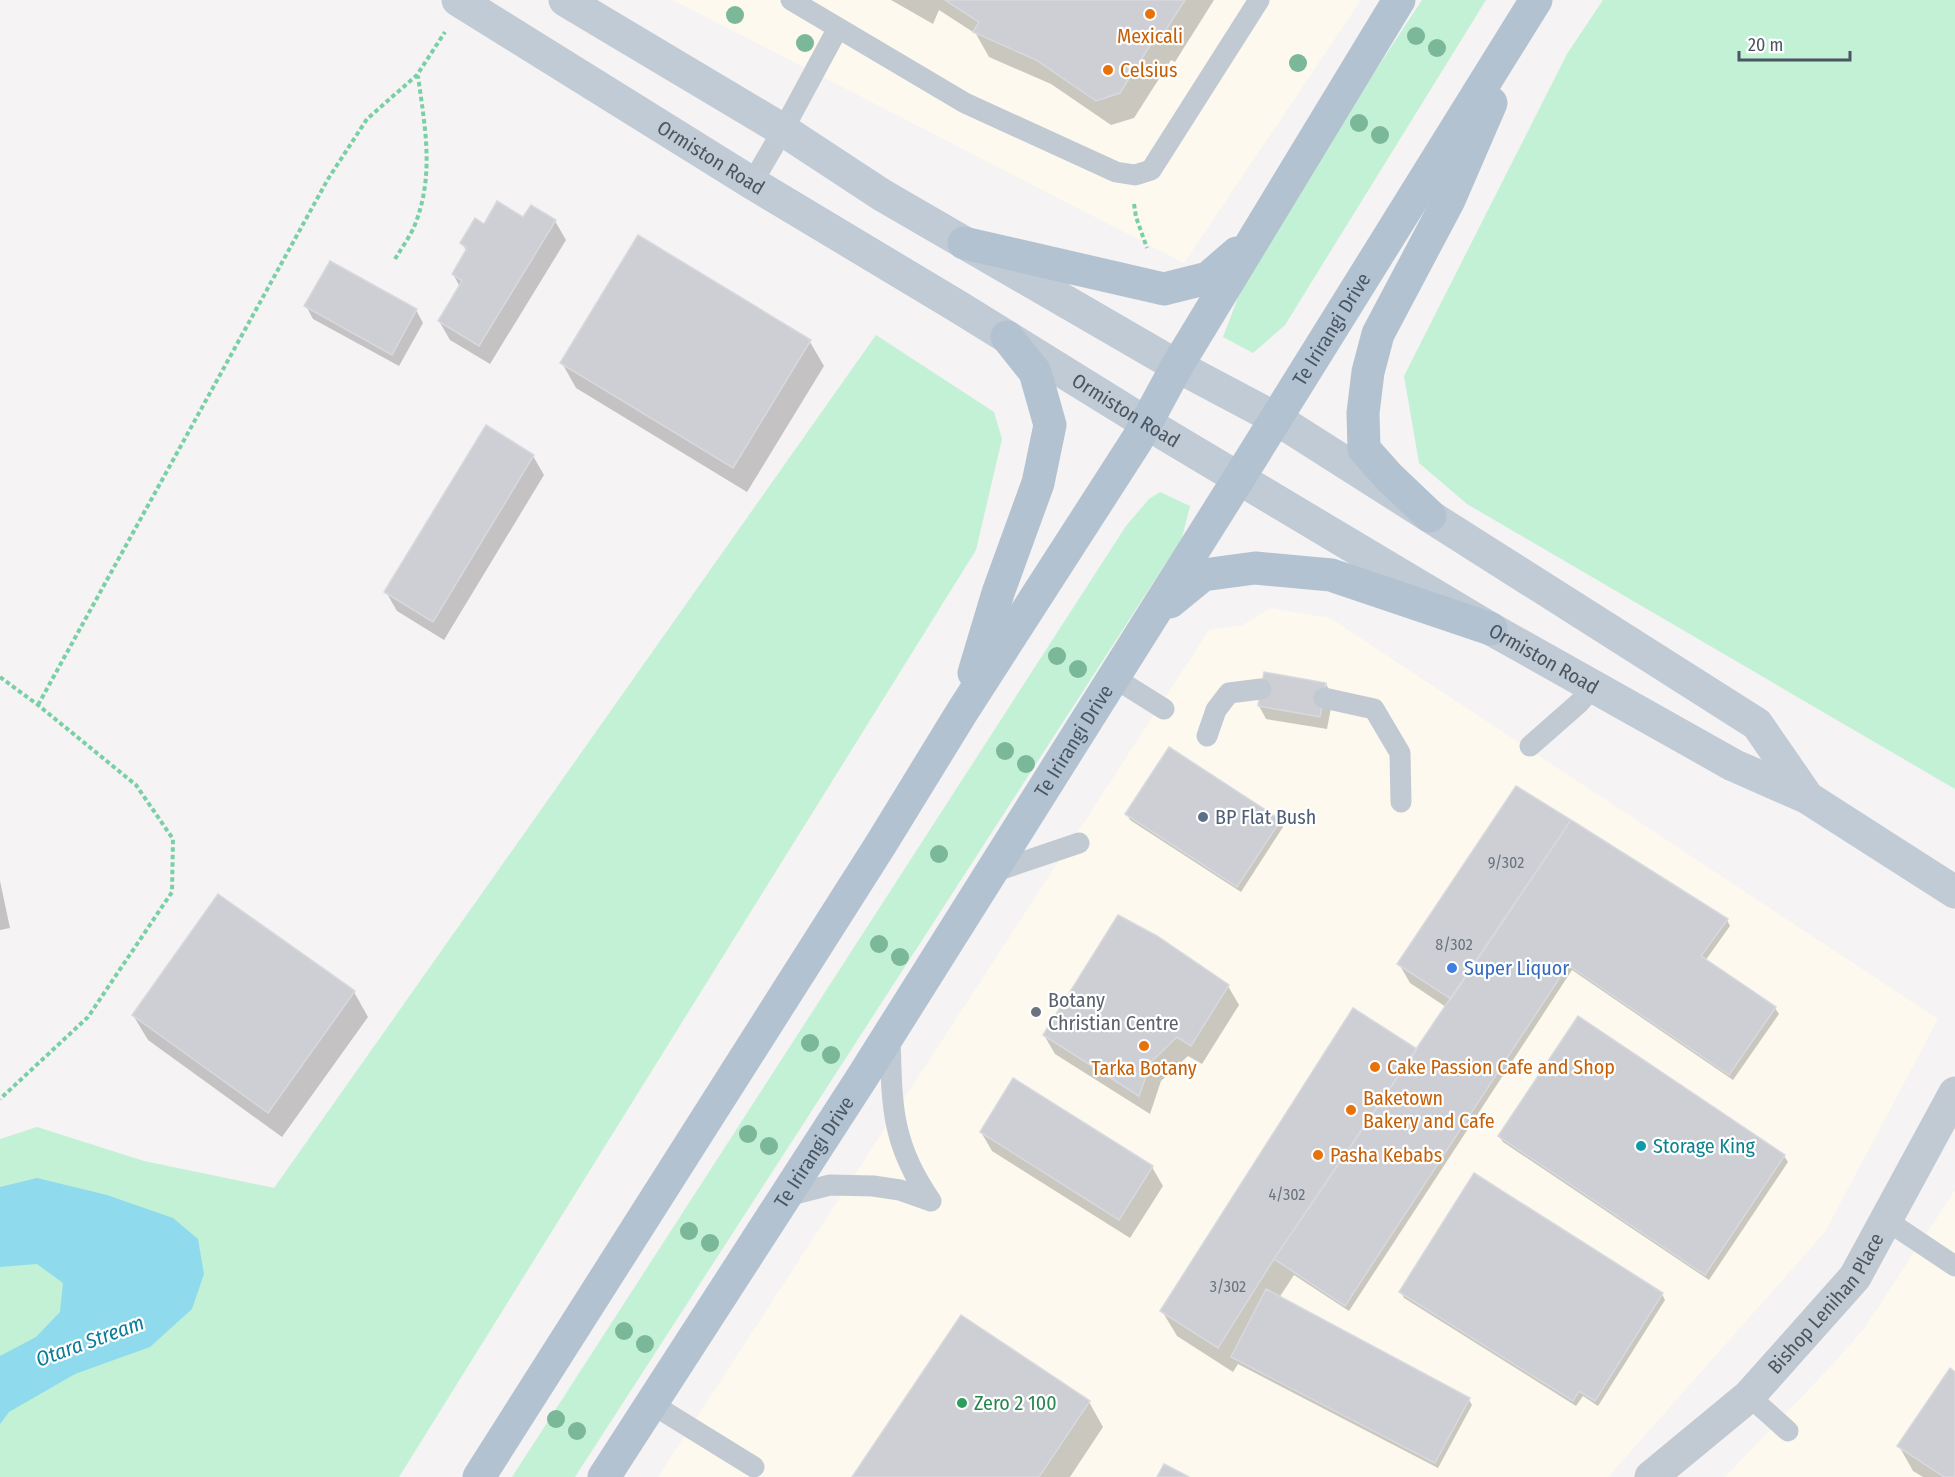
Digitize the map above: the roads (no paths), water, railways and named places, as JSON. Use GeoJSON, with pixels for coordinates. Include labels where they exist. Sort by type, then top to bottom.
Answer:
{"type":"FeatureCollection","features":[{"type":"Feature","properties":{"kind":"main road","name":"Ormiston Road"},"geometry":{"type":"LineString","coordinates":[[565,0],[783,130],[882,195],[1177,366],[1275,418],[1757,724],[1808,798]]}},
{"type":"Feature","properties":{"kind":"main road","name":"Te Irirangi Drive"},"geometry":{"type":"LineString","coordinates":[[604,1477],[787,1196],[1536,0]]}},
{"type":"Feature","properties":{"kind":"main road"},"geometry":{"type":"LineString","coordinates":[[1430,516],[1389,477],[1364,449],[1363,413],[1368,372],[1378,334],[1449,200],[1536,0]]}},
{"type":"Feature","properties":{"kind":"main road","name":"Ormiston Road"},"geometry":{"type":"LineString","coordinates":[[461,2],[752,183],[1146,423],[1491,629],[1593,687],[1733,765],[1808,798],[1953,895]]}},
{"type":"Feature","properties":{"kind":"main road"},"geometry":{"type":"LineString","coordinates":[[479,1477],[1146,423],[1177,366],[1393,2]]}},
{"type":"Feature","properties":{"kind":"main road"},"geometry":{"type":"LineString","coordinates":[[964,243],[1164,289],[1208,278],[1254,238]]}},
{"type":"Feature","properties":{"kind":"main road"},"geometry":{"type":"LineString","coordinates":[[962,712],[998,592],[1038,483],[1050,425],[1035,372],[1007,337]]}},
{"type":"Feature","properties":{"kind":"main road"},"geometry":{"type":"LineString","coordinates":[[1151,618],[1203,575],[1254,568],[1331,575],[1491,629]]}},
{"type":"Feature","properties":{"kind":"street","name":"Bishop Lenihan Place"},"geometry":{"type":"LineString","coordinates":[[1651,1477],[1749,1396],[1856,1277],[1955,1093]]}},
{"type":"Feature","properties":{"kind":"lane"},"geometry":{"type":"LineString","coordinates":[[791,0],[965,103],[1116,172],[1135,175],[1151,170],[1258,0]]}},
{"type":"Feature","properties":{"kind":"lane"},"geometry":{"type":"LineString","coordinates":[[752,183],[838,28]]}},
{"type":"Feature","properties":{"kind":"lane"},"geometry":{"type":"LineString","coordinates":[[1113,677],[1164,709]]}},
{"type":"Feature","properties":{"kind":"lane"},"geometry":{"type":"LineString","coordinates":[[1530,746],[1579,703],[1593,687]]}},
{"type":"Feature","properties":{"kind":"lane"},"geometry":{"type":"LineString","coordinates":[[1207,736],[1216,710],[1229,693],[1261,689]]}},
{"type":"Feature","properties":{"kind":"lane"},"geometry":{"type":"LineString","coordinates":[[1324,698],[1374,709],[1400,753],[1401,802]]}},
{"type":"Feature","properties":{"kind":"lane"},"geometry":{"type":"LineString","coordinates":[[990,873],[1079,843]]}},
{"type":"Feature","properties":{"kind":"lane"},"geometry":{"type":"LineString","coordinates":[[787,1196],[830,1185],[873,1186],[900,1190],[931,1201],[916,1179],[897,1131],[892,1104],[890,1032]]}},
{"type":"Feature","properties":{"kind":"lane"},"geometry":{"type":"LineString","coordinates":[[1886,1220],[1955,1266]]}},
{"type":"Feature","properties":{"kind":"lane"},"geometry":{"type":"LineString","coordinates":[[1749,1396],[1788,1431]]}},
{"type":"Feature","properties":{"kind":"lane"},"geometry":{"type":"LineString","coordinates":[[652,1404],[754,1467]]}},
{"type":"Feature","properties":{"kind":"water","name":"Otara Stream"},"geometry":{"type":"Polygon","coordinates":[[[37,1178],[107,1195],[173,1218],[198,1239],[204,1274],[192,1309],[150,1347],[75,1374],[9,1412],[0,1424],[0,1356],[36,1337],[60,1312],[63,1283],[37,1264],[0,1267],[0,1187],[37,1178]]]}},
{"type":"Feature","properties":{"kind":"place","name":"Mexicali"},"geometry":{"type":"Point","coordinates":[1150,14]}},
{"type":"Feature","properties":{"kind":"place","name":"Celsius"},"geometry":{"type":"Point","coordinates":[1108,70]}},
{"type":"Feature","properties":{"kind":"place","name":"BP Flat Bush"},"geometry":{"type":"Point","coordinates":[1203,817]}},
{"type":"Feature","properties":{"kind":"place","name":"Super Liquor"},"geometry":{"type":"Point","coordinates":[1452,968]}},
{"type":"Feature","properties":{"kind":"place","name":"Botany Christian Centre"},"geometry":{"type":"Point","coordinates":[1036,1012]}},
{"type":"Feature","properties":{"kind":"place","name":"Tarka Botany"},"geometry":{"type":"Point","coordinates":[1144,1046]}},
{"type":"Feature","properties":{"kind":"place","name":"Cake Passion Cafe and Shop"},"geometry":{"type":"Point","coordinates":[1375,1067]}},
{"type":"Feature","properties":{"kind":"place","name":"Baketown Bakery and Cafe"},"geometry":{"type":"Point","coordinates":[1351,1110]}},
{"type":"Feature","properties":{"kind":"place","name":"Storage King"},"geometry":{"type":"Point","coordinates":[1641,1146]}},
{"type":"Feature","properties":{"kind":"place","name":"Pasha Kebabs"},"geometry":{"type":"Point","coordinates":[1318,1155]}},
{"type":"Feature","properties":{"kind":"place","name":"Zero 2 100"},"geometry":{"type":"Point","coordinates":[962,1403]}}]}
